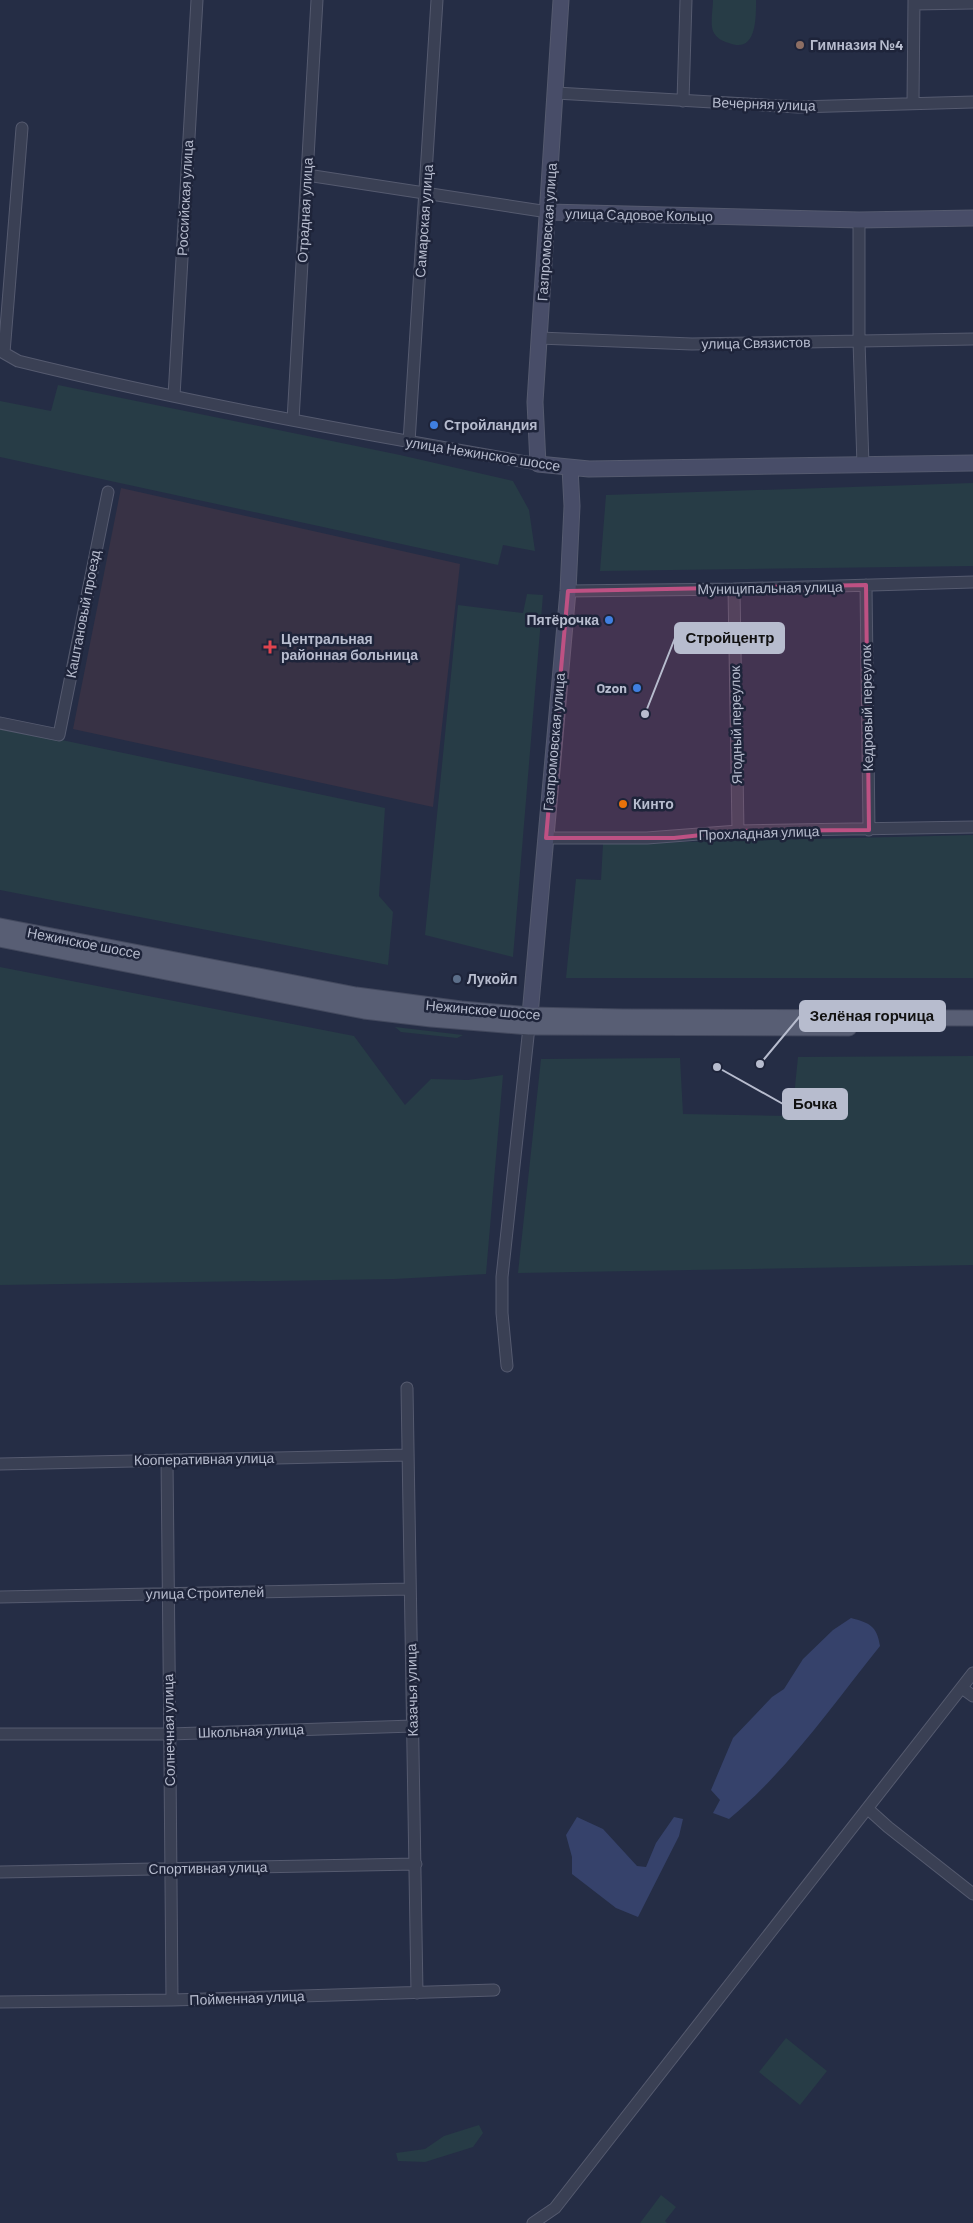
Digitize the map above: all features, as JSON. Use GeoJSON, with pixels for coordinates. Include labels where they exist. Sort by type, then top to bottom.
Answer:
{"type":"FeatureCollection","features":[{"type":"Feature","properties":{"kind":"main road","name":"Газпромовская улица"},"geometry":{"type":"LineString","coordinates":[[538,464],[535,421],[562,0]]}},
{"type":"Feature","properties":{"kind":"main road","name":"улица Садовое Кольцо"},"geometry":{"type":"LineString","coordinates":[[548,212],[859,220],[973,218]]}},
{"type":"Feature","properties":{"kind":"main road","name":"улица Нежинское шоссе"},"geometry":{"type":"LineString","coordinates":[[538,464],[570,468],[973,463]]}},
{"type":"Feature","properties":{"kind":"main road","name":"Газпромовская улица"},"geometry":{"type":"LineString","coordinates":[[530,1021],[568,591],[572,506],[570,468]]}},
{"type":"Feature","properties":{"kind":"main road","name":"Нежинское шоссе"},"geometry":{"type":"LineString","coordinates":[[0,926],[356,995],[461,1009],[530,1021],[623,1017],[973,1018]]}},
{"type":"Feature","properties":{"kind":"main road","name":"Нежинское шоссе"},"geometry":{"type":"LineString","coordinates":[[0,939],[364,1011],[627,1029],[973,1028]]}},
{"type":"Feature","properties":{"kind":"street","name":"Российская улица"},"geometry":{"type":"LineString","coordinates":[[174,396],[197,0]]}},
{"type":"Feature","properties":{"kind":"street","name":"Отрадная улица"},"geometry":{"type":"LineString","coordinates":[[293,420],[317,0]]}},
{"type":"Feature","properties":{"kind":"street","name":"Самарская улица"},"geometry":{"type":"LineString","coordinates":[[409,442],[437,0]]}},
{"type":"Feature","properties":{"kind":"street"},"geometry":{"type":"LineString","coordinates":[[683,101],[686,0]]}},
{"type":"Feature","properties":{"kind":"street"},"geometry":{"type":"LineString","coordinates":[[914,103],[914,2],[973,3]]}},
{"type":"Feature","properties":{"kind":"street","name":"Вечерняя улица"},"geometry":{"type":"LineString","coordinates":[[556,93],[798,107],[973,102]]}},
{"type":"Feature","properties":{"kind":"street","name":"улица Нежинское шоссе"},"geometry":{"type":"LineString","coordinates":[[22,128],[4,354],[18,361],[174,396],[409,442],[538,464]]}},
{"type":"Feature","properties":{"kind":"street","name":"улица Садовое Кольцо"},"geometry":{"type":"LineString","coordinates":[[307,175],[548,212]]}},
{"type":"Feature","properties":{"kind":"street"},"geometry":{"type":"LineString","coordinates":[[859,220],[859,341],[863,465]]}},
{"type":"Feature","properties":{"kind":"street","name":"улица Связистов"},"geometry":{"type":"LineString","coordinates":[[540,338],[692,344],[973,339]]}},
{"type":"Feature","properties":{"kind":"street","name":"Каштановый проезд"},"geometry":{"type":"LineString","coordinates":[[0,723],[59,735],[108,492]]}},
{"type":"Feature","properties":{"kind":"street","name":"Муниципальная улица"},"geometry":{"type":"LineString","coordinates":[[568,591],[734,589],[973,582]]}},
{"type":"Feature","properties":{"kind":"street","name":"Кедровый переулок"},"geometry":{"type":"LineString","coordinates":[[866,585],[869,830]]}},
{"type":"Feature","properties":{"kind":"street","name":"Ягодный переулок"},"geometry":{"type":"LineString","coordinates":[[734,589],[738,831]]}},
{"type":"Feature","properties":{"kind":"street","name":"Прохладная улица"},"geometry":{"type":"LineString","coordinates":[[546,838],[674,838],[738,831],[973,827]]}},
{"type":"Feature","properties":{"kind":"street"},"geometry":{"type":"LineString","coordinates":[[508,1366],[502,1313],[502,1277],[530,1021]]}},
{"type":"Feature","properties":{"kind":"street","name":"Казачья улица"},"geometry":{"type":"LineString","coordinates":[[407,1388],[417,1992]]}},
{"type":"Feature","properties":{"kind":"street","name":"Кооперативная улица"},"geometry":{"type":"LineString","coordinates":[[0,1464],[408,1455]]}},
{"type":"Feature","properties":{"kind":"street","name":"Солнечная улица"},"geometry":{"type":"LineString","coordinates":[[167,1460],[172,2000]]}},
{"type":"Feature","properties":{"kind":"street","name":"улица Строителей"},"geometry":{"type":"LineString","coordinates":[[0,1596],[410,1589]]}},
{"type":"Feature","properties":{"kind":"street"},"geometry":{"type":"LineString","coordinates":[[533,2223],[555,2208],[973,1673]]}},
{"type":"Feature","properties":{"kind":"street"},"geometry":{"type":"LineString","coordinates":[[962,1688],[973,1696]]}},
{"type":"Feature","properties":{"kind":"street","name":"Школьная улица"},"geometry":{"type":"LineString","coordinates":[[0,1734],[169,1734],[413,1726]]}},
{"type":"Feature","properties":{"kind":"street"},"geometry":{"type":"LineString","coordinates":[[868,1809],[973,1894]]}},
{"type":"Feature","properties":{"kind":"street","name":"Спортивная улица"},"geometry":{"type":"LineString","coordinates":[[0,1872],[416,1864]]}},
{"type":"Feature","properties":{"kind":"street","name":"Пойменная улица"},"geometry":{"type":"LineString","coordinates":[[0,2002],[172,2000],[494,1990]]}},
{"type":"Feature","properties":{"kind":"highlighted area"},"geometry":{"type":"Polygon","coordinates":[[[866,585],[869,830],[738,831],[674,838],[546,838],[568,591],[866,585]]]}},
{"type":"Feature","properties":{"kind":"shaded area"},"geometry":{"type":"Polygon","coordinates":[[[713,0],[756,0],[755,24],[750,39],[738,45],[729,43],[716,36],[712,24],[713,0]]]}},
{"type":"Feature","properties":{"kind":"shaded area"},"geometry":{"type":"Polygon","coordinates":[[[58,385],[400,455],[513,481],[529,510],[535,551],[503,545],[498,565],[0,457],[0,401],[51,411],[58,385]]]}},
{"type":"Feature","properties":{"kind":"shaded area"},"geometry":{"type":"Polygon","coordinates":[[[973,483],[973,566],[600,571],[606,495],[973,483]]]}},
{"type":"Feature","properties":{"kind":"shaded area","name":"Центральная районная больница"},"geometry":{"type":"Polygon","coordinates":[[[121,488],[460,564],[433,807],[73,729],[121,488]]]}},
{"type":"Feature","properties":{"kind":"shaded area"},"geometry":{"type":"Polygon","coordinates":[[[527,594],[543,595],[513,957],[425,935],[458,605],[523,613],[527,594]]]}},
{"type":"Feature","properties":{"kind":"shaded area"},"geometry":{"type":"Polygon","coordinates":[[[0,727],[385,808],[379,896],[393,912],[388,965],[0,890],[0,727]]]}},
{"type":"Feature","properties":{"kind":"shaded area"},"geometry":{"type":"Polygon","coordinates":[[[973,835],[973,978],[566,978],[576,879],[601,880],[603,844],[973,835]]]}},
{"type":"Feature","properties":{"kind":"shaded area"},"geometry":{"type":"Polygon","coordinates":[[[0,967],[354,1036],[405,1105],[431,1079],[468,1080],[503,1075],[486,1274],[394,1279],[0,1285],[0,967]]]}},
{"type":"Feature","properties":{"kind":"shaded area"},"geometry":{"type":"Polygon","coordinates":[[[395,1027],[463,1035],[457,1038],[401,1032],[395,1027]]]}},
{"type":"Feature","properties":{"kind":"shaded area"},"geometry":{"type":"Polygon","coordinates":[[[973,1056],[973,1265],[518,1273],[541,1059],[680,1058],[683,1114],[792,1116],[798,1057],[973,1056]]]}},
{"type":"Feature","properties":{"kind":"shaded area"},"geometry":{"type":"Polygon","coordinates":[[[786,2038],[827,2071],[800,2105],[759,2072],[786,2038]]]}},
{"type":"Feature","properties":{"kind":"shaded area"},"geometry":{"type":"Polygon","coordinates":[[[479,2125],[483,2133],[473,2147],[425,2162],[398,2161],[396,2153],[425,2149],[444,2136],[479,2125]]]}},
{"type":"Feature","properties":{"kind":"shaded area"},"geometry":{"type":"Polygon","coordinates":[[[661,2195],[676,2207],[665,2221],[667,2223],[640,2223],[661,2195]]]}},
{"type":"Feature","properties":{"kind":"water"},"geometry":{"type":"Polygon","coordinates":[[[851,1618],[872,1626],[879,1639],[880,1646],[809,1737],[771,1780],[729,1819],[713,1813],[720,1800],[711,1790],[733,1738],[772,1697],[784,1689],[803,1659],[833,1630],[851,1618]]]}},
{"type":"Feature","properties":{"kind":"water"},"geometry":{"type":"Polygon","coordinates":[[[577,1817],[603,1829],[637,1866],[646,1867],[656,1843],[674,1817],[683,1819],[679,1836],[638,1917],[616,1908],[572,1874],[572,1857],[566,1835],[577,1817]]]}},
{"type":"Feature","properties":{"kind":"place","name":"Гимназия №4"},"geometry":{"type":"Point","coordinates":[800,45]}},
{"type":"Feature","properties":{"kind":"place","name":"Стройландия"},"geometry":{"type":"Point","coordinates":[434,425]}},
{"type":"Feature","properties":{"kind":"place","name":"Пятёрочка"},"geometry":{"type":"Point","coordinates":[609,620]}},
{"type":"Feature","properties":{"kind":"place","name":"Центральная районная больница"},"geometry":{"type":"Point","coordinates":[270,647]}},
{"type":"Feature","properties":{"kind":"place","name":"Ozon"},"geometry":{"type":"Point","coordinates":[637,688]}},
{"type":"Feature","properties":{"kind":"place","name":"Стройцентр"},"geometry":{"type":"Point","coordinates":[645,714]}},
{"type":"Feature","properties":{"kind":"place","name":"Кинто"},"geometry":{"type":"Point","coordinates":[623,804]}},
{"type":"Feature","properties":{"kind":"place","name":"Лукойл"},"geometry":{"type":"Point","coordinates":[457,979]}},
{"type":"Feature","properties":{"kind":"place","name":"Зелёная горчица"},"geometry":{"type":"Point","coordinates":[760,1064]}},
{"type":"Feature","properties":{"kind":"place","name":"Бочка"},"geometry":{"type":"Point","coordinates":[717,1067]}}]}
